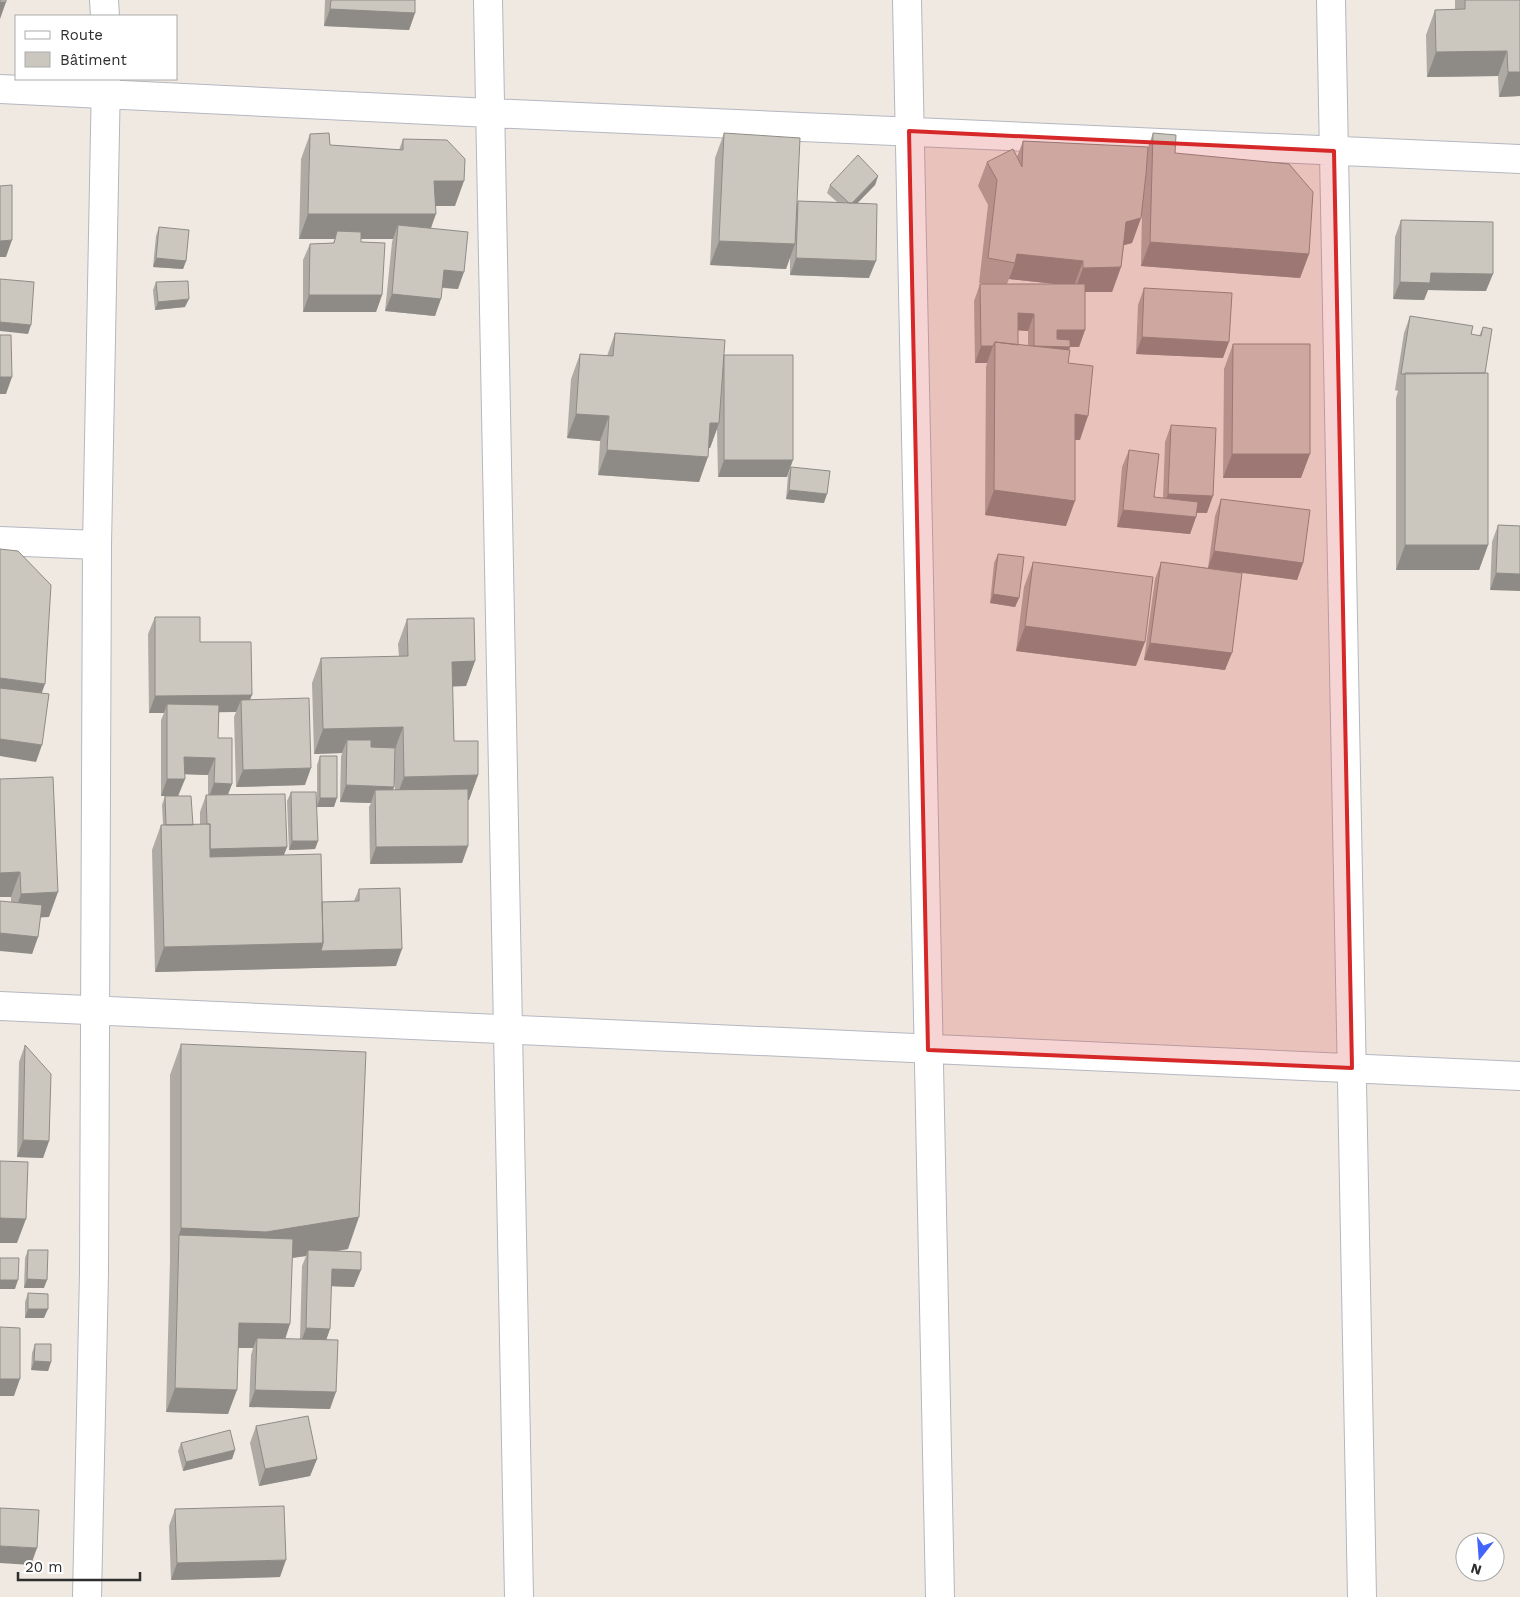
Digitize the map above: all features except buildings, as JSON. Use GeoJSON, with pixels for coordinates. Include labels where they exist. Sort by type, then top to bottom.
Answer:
{"type":"FeatureCollection","features":[{"type":"Feature","properties":{"kind":"street"},"geometry":{"type":"LineString","coordinates":[[104,0],[104,15]]}},
{"type":"Feature","properties":{"kind":"street"},"geometry":{"type":"LineString","coordinates":[[488,0],[520,1597]]}},
{"type":"Feature","properties":{"kind":"street"},"geometry":{"type":"LineString","coordinates":[[907,0],[940,1597]]}},
{"type":"Feature","properties":{"kind":"street"},"geometry":{"type":"LineString","coordinates":[[1331,0],[1362,1597]]}},
{"type":"Feature","properties":{"kind":"street"},"geometry":{"type":"LineString","coordinates":[[87,1597],[94,1272],[97,545],[106,86]]}},
{"type":"Feature","properties":{"kind":"street"},"geometry":{"type":"LineString","coordinates":[[0,89],[106,86],[490,113],[1520,159]]}},
{"type":"Feature","properties":{"kind":"street"},"geometry":{"type":"LineString","coordinates":[[0,541],[97,545]]}},
{"type":"Feature","properties":{"kind":"street"},"geometry":{"type":"LineString","coordinates":[[0,1006],[1520,1076]]}},
{"type":"Feature","properties":{"kind":"highlighted area"},"geometry":{"type":"Polygon","coordinates":[[[909,131],[1334,151],[1352,1068],[928,1050],[909,131]]]}}]}
